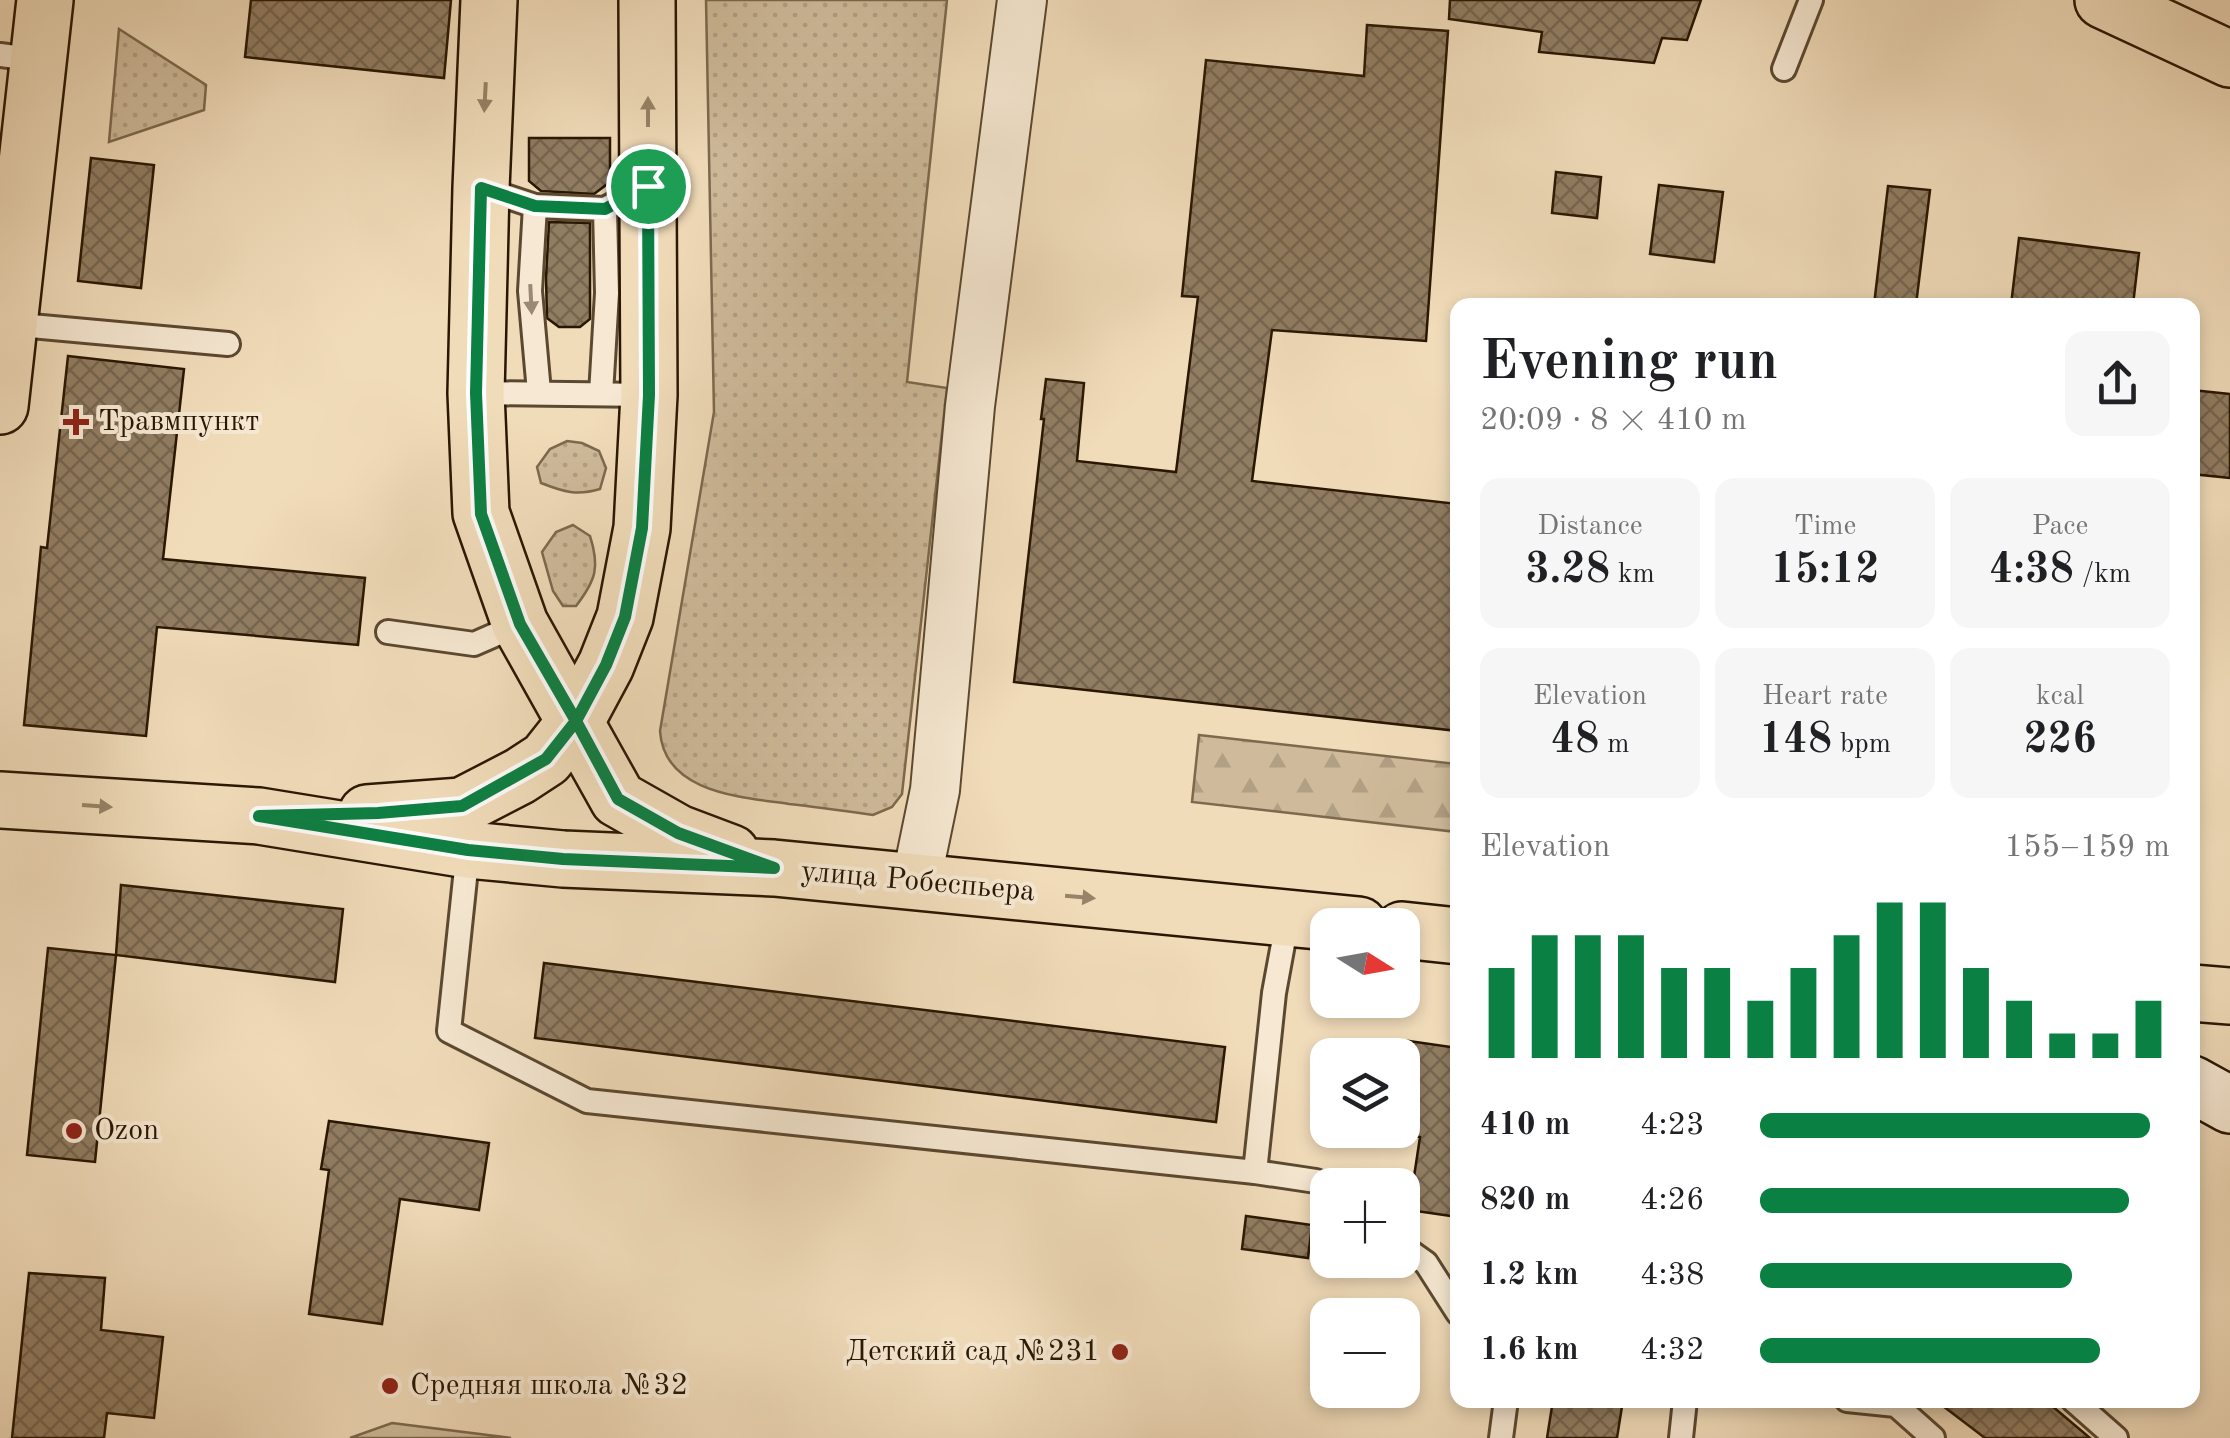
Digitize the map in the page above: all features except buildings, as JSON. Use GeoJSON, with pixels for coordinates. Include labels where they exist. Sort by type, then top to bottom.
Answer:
{"type":"FeatureCollection","features":[{"type":"Feature","properties":{"kind":"main road"},"geometry":{"type":"LineString","coordinates":[[0,406],[9,324],[19,58],[45,0]]}},
{"type":"Feature","properties":{"kind":"main road"},"geometry":{"type":"LineString","coordinates":[[489,0],[476,393],[481,514],[520,624],[618,799],[678,833],[774,868]]}},
{"type":"Feature","properties":{"kind":"main road"},"geometry":{"type":"LineString","coordinates":[[259,816],[462,806],[546,759],[576,721],[606,665],[625,617],[642,528],[625,394],[627,197],[647,0]]}},
{"type":"Feature","properties":{"kind":"main road"},"geometry":{"type":"LineString","coordinates":[[2132,5],[2230,59]]}},
{"type":"Feature","properties":{"kind":"main road","name":"улица Робеспьера"},"geometry":{"type":"LineString","coordinates":[[0,800],[259,816],[468,850],[563,859],[774,868],[1310,920]]}},
{"type":"Feature","properties":{"kind":"main road"},"geometry":{"type":"LineString","coordinates":[[1420,932],[1450,935]]}},
{"type":"Feature","properties":{"kind":"main road"},"geometry":{"type":"LineString","coordinates":[[2200,994],[2230,996]]}},
{"type":"Feature","properties":{"kind":"main road"},"geometry":{"type":"LineString","coordinates":[[2200,1089],[2230,1106]]}},
{"type":"Feature","properties":{"kind":"street"},"geometry":{"type":"LineString","coordinates":[[916,882],[934,790],[970,406],[1022,0]]}},
{"type":"Feature","properties":{"kind":"lane"},"geometry":{"type":"LineString","coordinates":[[1784,69],[1810,0]]}},
{"type":"Feature","properties":{"kind":"lane"},"geometry":{"type":"LineString","coordinates":[[481,188],[535,206],[627,197]]}},
{"type":"Feature","properties":{"kind":"lane"},"geometry":{"type":"LineString","coordinates":[[535,206],[530,291],[539,392]]}},
{"type":"Feature","properties":{"kind":"lane"},"geometry":{"type":"LineString","coordinates":[[9,324],[228,344]]}},
{"type":"Feature","properties":{"kind":"lane"},"geometry":{"type":"LineString","coordinates":[[476,393],[625,394]]}},
{"type":"Feature","properties":{"kind":"lane"},"geometry":{"type":"LineString","coordinates":[[388,632],[474,644],[520,624]]}},
{"type":"Feature","properties":{"kind":"lane"},"geometry":{"type":"LineString","coordinates":[[468,850],[449,1031],[587,1102],[1310,1180]]}},
{"type":"Feature","properties":{"kind":"lane"},"geometry":{"type":"LineString","coordinates":[[1255,1172],[1274,993],[1288,917]]}},
{"type":"Feature","properties":{"kind":"lane"},"geometry":{"type":"LineString","coordinates":[[1420,1259],[1450,1300]]}},
{"type":"Feature","properties":{"kind":"lane"},"geometry":{"type":"LineString","coordinates":[[1501,1438],[1505,1408]]}},
{"type":"Feature","properties":{"kind":"lane"},"geometry":{"type":"LineString","coordinates":[[1681,1438],[1683,1408]]}},
{"type":"Feature","properties":{"kind":"lane"},"geometry":{"type":"LineString","coordinates":[[1899,1408],[1933,1438]]}},
{"type":"Feature","properties":{"kind":"lane"},"geometry":{"type":"LineString","coordinates":[[2082,1408],[2116,1438]]}},
{"type":"Feature","properties":{"kind":"green space"},"geometry":{"type":"Polygon","coordinates":[[[706,0],[947,0],[907,382],[947,388],[902,794],[892,807],[873,815],[749,798],[708,788],[675,768],[665,752],[660,731],[714,412],[706,0]]]}},
{"type":"Feature","properties":{"kind":"green space"},"geometry":{"type":"Polygon","coordinates":[[[119,29],[206,85],[204,110],[109,142],[119,29]]]}},
{"type":"Feature","properties":{"kind":"green space"},"geometry":{"type":"Polygon","coordinates":[[[567,441],[599,451],[606,468],[600,489],[570,492],[541,483],[537,467],[550,449],[567,441]]]}},
{"type":"Feature","properties":{"kind":"green space"},"geometry":{"type":"Polygon","coordinates":[[[573,525],[590,536],[595,565],[592,581],[576,606],[563,606],[553,591],[542,552],[556,532],[573,525]]]}},
{"type":"Feature","properties":{"kind":"green space"},"geometry":{"type":"Polygon","coordinates":[[[1199,735],[1450,763],[1450,831],[1192,802],[1199,735]]]}},
{"type":"Feature","properties":{"kind":"green space"},"geometry":{"type":"Polygon","coordinates":[[[392,1423],[511,1438],[350,1438],[392,1423]]]}},
{"type":"Feature","properties":{"kind":"place","name":"Травмпункт"},"geometry":{"type":"Point","coordinates":[76,422]}},
{"type":"Feature","properties":{"kind":"place","name":"Ozon"},"geometry":{"type":"Point","coordinates":[74,1131]}},
{"type":"Feature","properties":{"kind":"place","name":"Детский сад №231"},"geometry":{"type":"Point","coordinates":[1120,1352]}},
{"type":"Feature","properties":{"kind":"place","name":"Средняя школа №32"},"geometry":{"type":"Point","coordinates":[390,1386]}},
{"type":"Feature","properties":{"kind":"route"},"geometry":{"type":"LineString","coordinates":[[648,186],[605,209],[535,206],[481,188],[476,393],[481,514],[520,624],[576,721],[546,759],[462,806],[259,816],[468,850],[563,859],[774,868],[678,833],[618,799],[576,721],[606,665],[625,617],[642,528],[649,395],[648,186]]}}]}
